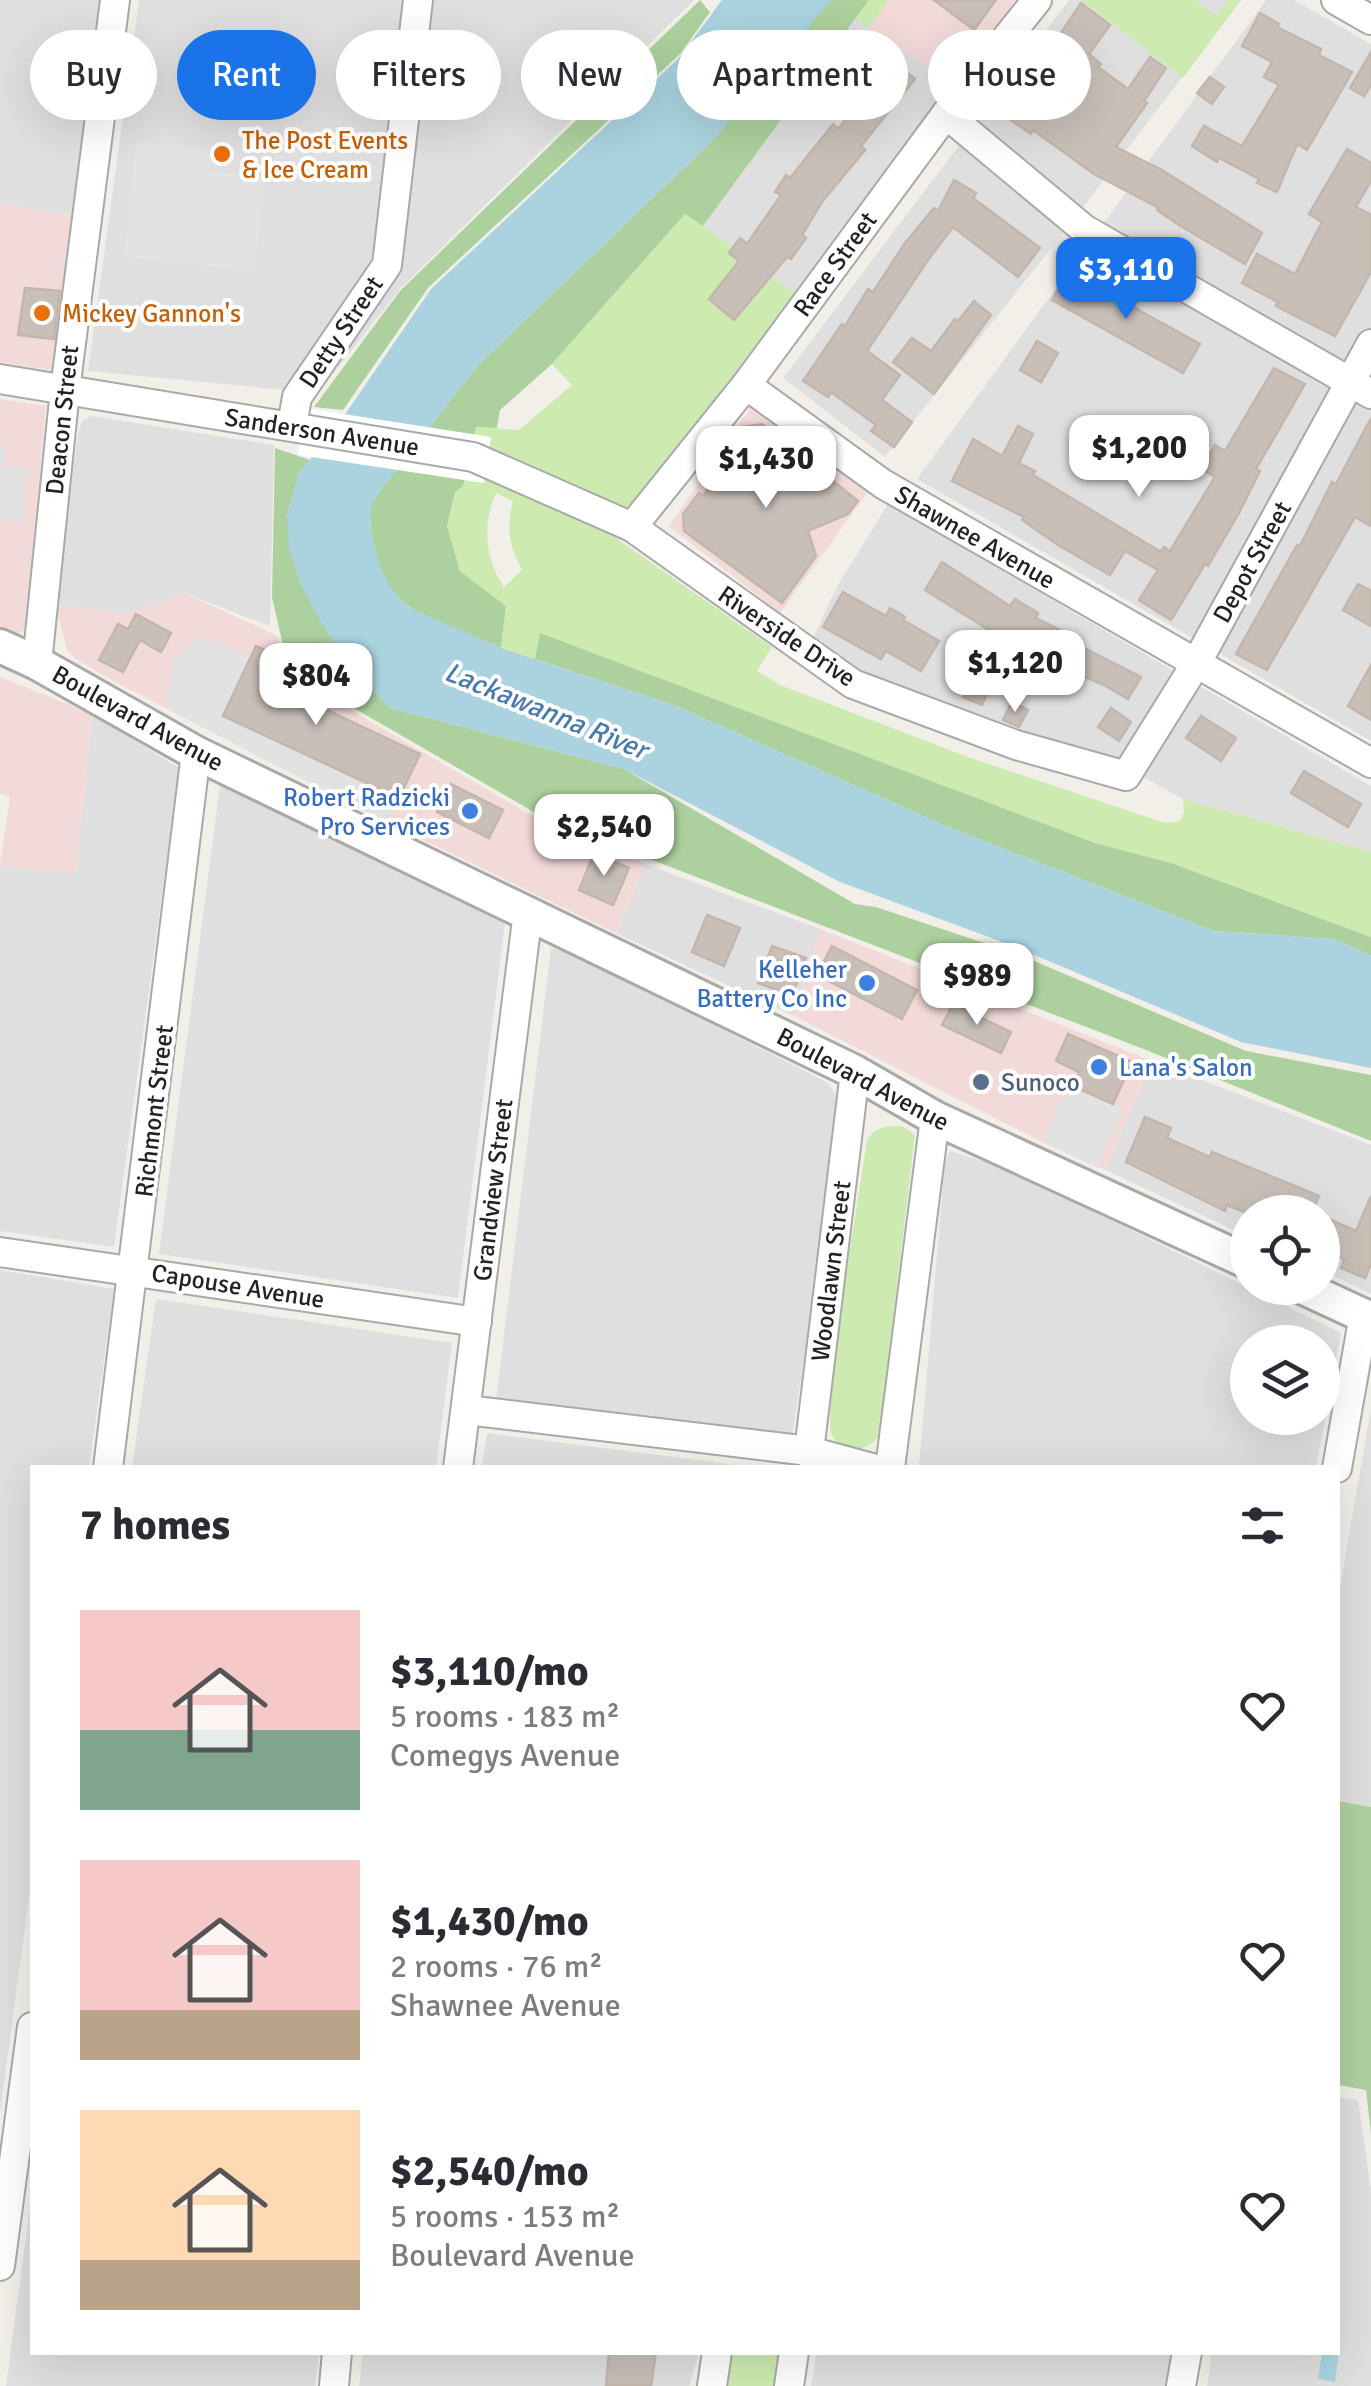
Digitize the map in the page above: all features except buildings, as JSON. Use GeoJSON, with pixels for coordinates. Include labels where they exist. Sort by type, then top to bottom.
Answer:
{"type":"FeatureCollection","features":[{"type":"Feature","properties":{"kind":"street","name":"Deacon Street"},"geometry":{"type":"LineString","coordinates":[[37,662],[65,390],[115,0]]}},
{"type":"Feature","properties":{"kind":"street","name":"Detty Street"},"geometry":{"type":"LineString","coordinates":[[292,426],[297,397],[387,265],[418,0]]}},
{"type":"Feature","properties":{"kind":"street","name":"Race Street"},"geometry":{"type":"LineString","coordinates":[[1013,30],[1037,0]]}},
{"type":"Feature","properties":{"kind":"street"},"geometry":{"type":"LineString","coordinates":[[1336,0],[1371,20]]}},
{"type":"Feature","properties":{"kind":"street","name":"Race Street"},"geometry":{"type":"LineString","coordinates":[[632,526],[746,385],[942,120]]}},
{"type":"Feature","properties":{"kind":"street"},"geometry":{"type":"LineString","coordinates":[[953,120],[1084,229],[1360,388]]}},
{"type":"Feature","properties":{"kind":"street","name":"Depot Street"},"geometry":{"type":"LineString","coordinates":[[1126,776],[1360,388],[1371,344]]}},
{"type":"Feature","properties":{"kind":"street","name":"Sanderson Avenue"},"geometry":{"type":"LineString","coordinates":[[0,379],[474,457],[632,526]]}},
{"type":"Feature","properties":{"kind":"street","name":"Shawnee Avenue"},"geometry":{"type":"LineString","coordinates":[[746,385],[883,484],[1371,762]]}},
{"type":"Feature","properties":{"kind":"street","name":"Riverside Drive"},"geometry":{"type":"LineString","coordinates":[[632,526],[853,684],[1016,745],[1126,776]]}},
{"type":"Feature","properties":{"kind":"street","name":"Boulevard Avenue"},"geometry":{"type":"LineString","coordinates":[[0,646],[37,662],[196,753],[856,1072],[935,1118],[1230,1254]]}},
{"type":"Feature","properties":{"kind":"street","name":"Richmont Street"},"geometry":{"type":"LineString","coordinates":[[108,1465],[196,753]]}},
{"type":"Feature","properties":{"kind":"street","name":"Grandview Street"},"geometry":{"type":"LineString","coordinates":[[458,1465],[528,912]]}},
{"type":"Feature","properties":{"kind":"street","name":"Woodlawn Street"},"geometry":{"type":"LineString","coordinates":[[813,1459],[856,1072]]}},
{"type":"Feature","properties":{"kind":"street"},"geometry":{"type":"LineString","coordinates":[[890,1465],[935,1118]]}},
{"type":"Feature","properties":{"kind":"street","name":"Capouse Avenue"},"geometry":{"type":"LineString","coordinates":[[0,1252],[476,1322]]}},
{"type":"Feature","properties":{"kind":"street"},"geometry":{"type":"LineString","coordinates":[[1338,1465],[1368,1317],[1340,1304]]}},
{"type":"Feature","properties":{"kind":"street"},"geometry":{"type":"LineString","coordinates":[[467,1410],[852,1465]]}},
{"type":"Feature","properties":{"kind":"street"},"geometry":{"type":"LineString","coordinates":[[0,2266],[30,2041]]}},
{"type":"Feature","properties":{"kind":"street"},"geometry":{"type":"LineString","coordinates":[[334,2386],[338,2355]]}},
{"type":"Feature","properties":{"kind":"street"},"geometry":{"type":"LineString","coordinates":[[712,2386],[717,2355]]}},
{"type":"Feature","properties":{"kind":"street"},"geometry":{"type":"LineString","coordinates":[[790,2386],[794,2355]]}},
{"type":"Feature","properties":{"kind":"street"},"geometry":{"type":"LineString","coordinates":[[1181,2386],[1186,2355]]}},
{"type":"Feature","properties":{"kind":"shaded area"},"geometry":{"type":"Polygon","coordinates":[[[0,0],[103,0],[99,30],[30,30],[30,120],[87,120],[74,215],[0,204],[0,0]]]}},
{"type":"Feature","properties":{"kind":"shaded area"},"geometry":{"type":"Polygon","coordinates":[[[139,0],[694,0],[657,36],[657,30],[521,30],[521,120],[572,120],[400,289],[318,393],[88,371],[123,120],[157,120],[157,30],[135,30],[139,0]]]}},
{"type":"Feature","properties":{"kind":"shaded area"},"geometry":{"type":"Polygon","coordinates":[[[889,0],[1016,0],[994,30],[928,30],[928,66],[908,53],[908,30],[868,28],[889,0]]]}},
{"type":"Feature","properties":{"kind":"shaded area"},"geometry":{"type":"Polygon","coordinates":[[[1069,0],[1241,0],[1061,236],[885,457],[783,378],[978,120],[1091,120],[1091,30],[1046,30],[1069,0]]]}},
{"type":"Feature","properties":{"kind":"shaded area"},"geometry":{"type":"Polygon","coordinates":[[[1266,0],[1294,0],[1371,44],[1371,741],[917,479],[1266,0]]]}},
{"type":"Feature","properties":{"kind":"shaded area"},"geometry":{"type":"Polygon","coordinates":[[[856,18],[874,30],[847,30],[856,18]]]}},
{"type":"Feature","properties":{"kind":"shaded area"},"geometry":{"type":"Polygon","coordinates":[[[908,52],[928,65],[928,120],[799,296],[703,226],[781,120],[908,120],[908,52]]]}},
{"type":"Feature","properties":{"kind":"shaded area"},"geometry":{"type":"Polygon","coordinates":[[[136,141],[211,149],[209,171],[265,178],[255,272],[124,257],[136,141]]]}},
{"type":"Feature","properties":{"kind":"shaded area"},"geometry":{"type":"Polygon","coordinates":[[[0,204],[74,215],[56,371],[0,362],[0,204]]]}},
{"type":"Feature","properties":{"kind":"shaded area"},"geometry":{"type":"Polygon","coordinates":[[[0,399],[46,406],[28,603],[24,630],[12,637],[0,631],[0,399]]]}},
{"type":"Feature","properties":{"kind":"shaded area"},"geometry":{"type":"Polygon","coordinates":[[[754,403],[868,492],[780,613],[669,526],[754,403]]]}},
{"type":"Feature","properties":{"kind":"shaded area"},"geometry":{"type":"Polygon","coordinates":[[[92,416],[274,445],[270,626],[184,593],[129,614],[55,604],[78,434],[82,421],[92,416]]]}},
{"type":"Feature","properties":{"kind":"shaded area"},"geometry":{"type":"Polygon","coordinates":[[[0,443],[5,443],[3,465],[27,468],[21,522],[0,520],[0,443]]]}},
{"type":"Feature","properties":{"kind":"shaded area"},"geometry":{"type":"Polygon","coordinates":[[[888,504],[1371,786],[1371,852],[1183,799],[1111,759],[857,676],[812,640],[838,585],[888,504]]]}},
{"type":"Feature","properties":{"kind":"shaded area"},"geometry":{"type":"Polygon","coordinates":[[[184,593],[274,634],[308,685],[546,824],[645,864],[616,933],[388,823],[117,683],[67,650],[55,604],[129,614],[184,593]]]}},
{"type":"Feature","properties":{"kind":"shaded area"},"geometry":{"type":"Polygon","coordinates":[[[202,637],[251,657],[224,716],[399,798],[388,823],[167,709],[173,659],[202,637]]]}},
{"type":"Feature","properties":{"kind":"shaded area"},"geometry":{"type":"Polygon","coordinates":[[[0,677],[92,714],[76,874],[0,865],[10,798],[0,793],[0,677]]]}},
{"type":"Feature","properties":{"kind":"shaded area"},"geometry":{"type":"Polygon","coordinates":[[[92,714],[179,768],[114,1247],[0,1231],[0,865],[76,873],[92,714]]]}},
{"type":"Feature","properties":{"kind":"shaded area"},"geometry":{"type":"Polygon","coordinates":[[[220,785],[505,923],[458,1298],[159,1254],[220,785]]]}},
{"type":"Feature","properties":{"kind":"shaded area"},"geometry":{"type":"Polygon","coordinates":[[[645,864],[820,929],[794,1016],[616,933],[645,864]]]}},
{"type":"Feature","properties":{"kind":"shaded area"},"geometry":{"type":"Polygon","coordinates":[[[820,929],[1152,1061],[1105,1170],[794,1016],[820,929]]]}},
{"type":"Feature","properties":{"kind":"shaded area"},"geometry":{"type":"Polygon","coordinates":[[[551,948],[571,952],[828,1083],[839,1101],[841,1121],[792,1436],[496,1401],[551,948]]]}},
{"type":"Feature","properties":{"kind":"shaded area"},"geometry":{"type":"Polygon","coordinates":[[[1152,1061],[1371,1145],[1371,1294],[1340,1279],[1340,1195],[1230,1195],[1230,1228],[1105,1170],[1152,1061]]]}},
{"type":"Feature","properties":{"kind":"shaded area"},"geometry":{"type":"Polygon","coordinates":[[[1068,1084],[1124,1109],[1097,1167],[1042,1142],[1068,1084]]]}},
{"type":"Feature","properties":{"kind":"shaded area"},"geometry":{"type":"Polygon","coordinates":[[[950,1151],[1002,1167],[1230,1279],[1230,1305],[1284,1305],[1325,1325],[1230,1325],[1230,1435],[1322,1435],[1316,1465],[919,1465],[945,1160],[950,1151]]]}},
{"type":"Feature","properties":{"kind":"shaded area"},"geometry":{"type":"Polygon","coordinates":[[[0,1270],[114,1289],[89,1465],[30,1465],[30,1891],[0,2112],[0,1270]]]}},
{"type":"Feature","properties":{"kind":"shaded area"},"geometry":{"type":"Polygon","coordinates":[[[156,1299],[452,1343],[436,1465],[132,1465],[156,1299]]]}},
{"type":"Feature","properties":{"kind":"shaded area"},"geometry":{"type":"Polygon","coordinates":[[[1371,1408],[1371,1807],[1340,1801],[1340,1587],[1371,1408]]]}},
{"type":"Feature","properties":{"kind":"shaded area"},"geometry":{"type":"Polygon","coordinates":[[[487,1433],[736,1465],[482,1465],[487,1433]]]}},
{"type":"Feature","properties":{"kind":"shaded area"},"geometry":{"type":"Polygon","coordinates":[[[1340,2097],[1358,2100],[1371,2190],[1371,2386],[1207,2386],[1212,2355],[1340,2355],[1340,2097]]]}},
{"type":"Feature","properties":{"kind":"shaded area"},"geometry":{"type":"Polygon","coordinates":[[[30,2206],[30,2355],[319,2355],[315,2386],[6,2386],[30,2206]]]}},
{"type":"Feature","properties":{"kind":"shaded area"},"geometry":{"type":"Polygon","coordinates":[[[363,2355],[698,2355],[689,2386],[359,2386],[363,2355]]]}},
{"type":"Feature","properties":{"kind":"shaded area"},"geometry":{"type":"Polygon","coordinates":[[[817,2355],[1176,2355],[1171,2386],[811,2386],[817,2355]]]}},
{"type":"Feature","properties":{"kind":"green space"},"geometry":{"type":"Polygon","coordinates":[[[700,0],[710,12],[697,30],[677,30],[677,57],[657,75],[657,42],[700,0]]]}},
{"type":"Feature","properties":{"kind":"green space"},"geometry":{"type":"Polygon","coordinates":[[[826,0],[869,0],[847,30],[802,30],[826,0]]]}},
{"type":"Feature","properties":{"kind":"green space"},"geometry":{"type":"Polygon","coordinates":[[[869,0],[889,0],[868,28],[856,18],[869,0]]]}},
{"type":"Feature","properties":{"kind":"green space"},"geometry":{"type":"Polygon","coordinates":[[[1082,0],[1195,0],[1216,16],[1228,0],[1241,0],[1183,78],[1082,0]]]}},
{"type":"Feature","properties":{"kind":"green space"},"geometry":{"type":"Polygon","coordinates":[[[576,120],[609,120],[428,288],[343,410],[314,407],[400,291],[576,120]]]}},
{"type":"Feature","properties":{"kind":"green space"},"geometry":{"type":"Polygon","coordinates":[[[729,120],[781,120],[703,226],[685,214],[552,364],[500,410],[497,428],[476,427],[463,486],[455,492],[447,526],[460,571],[506,606],[501,648],[406,605],[388,585],[376,558],[371,502],[478,365],[729,120]]]}},
{"type":"Feature","properties":{"kind":"green space"},"geometry":{"type":"Polygon","coordinates":[[[686,213],[799,296],[613,536],[772,647],[757,671],[780,685],[968,757],[1165,823],[1180,821],[1183,799],[1371,852],[1371,937],[1171,863],[1095,843],[541,634],[535,659],[501,648],[506,606],[460,571],[447,526],[455,492],[463,486],[476,427],[519,430],[572,385],[552,364],[686,213]],[[496,493],[487,529],[489,553],[504,587],[522,570],[510,536],[513,501],[496,493]]]}},
{"type":"Feature","properties":{"kind":"green space"},"geometry":{"type":"Polygon","coordinates":[[[275,448],[310,460],[299,473],[287,517],[300,582],[348,664],[390,708],[624,769],[855,904],[876,907],[1020,955],[1246,1051],[1371,1075],[1371,1141],[1141,1048],[546,819],[307,681],[282,641],[272,597],[275,448]]]}},
{"type":"Feature","properties":{"kind":"green space"},"geometry":{"type":"Polygon","coordinates":[[[540,633],[1095,843],[1171,863],[1371,937],[1371,956],[1334,939],[1214,931],[948,827],[676,706],[535,659],[540,633]]]}},
{"type":"Feature","properties":{"kind":"green space"},"geometry":{"type":"Polygon","coordinates":[[[902,1126],[915,1135],[879,1435],[856,1452],[836,1442],[830,1431],[830,1379],[867,1140],[882,1128],[902,1126]]]}},
{"type":"Feature","properties":{"kind":"green space"},"geometry":{"type":"Polygon","coordinates":[[[1340,1801],[1371,1807],[1371,2134],[1366,2090],[1340,2085],[1340,1801]]]}},
{"type":"Feature","properties":{"kind":"green space"},"geometry":{"type":"Polygon","coordinates":[[[732,2355],[785,2355],[780,2386],[728,2386],[732,2355]]]}},
{"type":"Feature","properties":{"kind":"water"},"geometry":{"type":"Polygon","coordinates":[[[722,0],[831,0],[806,30],[700,30],[722,0]]]}},
{"type":"Feature","properties":{"kind":"water","name":"Lackawanna River"},"geometry":{"type":"Polygon","coordinates":[[[677,60],[677,120],[730,120],[478,365],[372,502],[370,526],[379,564],[390,587],[408,607],[501,648],[676,706],[948,827],[1214,931],[1334,939],[1371,956],[1371,1068],[1241,1042],[1013,946],[840,882],[624,769],[390,708],[348,664],[316,614],[289,548],[287,517],[299,473],[333,432],[431,289],[612,120],[657,120],[657,78],[677,60]]]}},
{"type":"Feature","properties":{"kind":"water"},"geometry":{"type":"Polygon","coordinates":[[[1322,2355],[1338,2355],[1335,2382],[1318,2379],[1322,2355]]]}},
{"type":"Feature","properties":{"kind":"pier"},"geometry":{"type":"Polygon","coordinates":[[[305,408],[491,437],[484,483],[298,455],[305,408]]]}},
{"type":"Feature","properties":{"kind":"place","name":"The Post Events & Ice Cream"},"geometry":{"type":"Point","coordinates":[222,154]}},
{"type":"Feature","properties":{"kind":"place","name":"Mickey Gannon's"},"geometry":{"type":"Point","coordinates":[42,313]}},
{"type":"Feature","properties":{"kind":"place","name":"Robert Radzicki Pro Services"},"geometry":{"type":"Point","coordinates":[470,811]}},
{"type":"Feature","properties":{"kind":"place","name":"Kelleher Battery Co Inc"},"geometry":{"type":"Point","coordinates":[867,983]}},
{"type":"Feature","properties":{"kind":"place","name":"Lana's Salon"},"geometry":{"type":"Point","coordinates":[1099,1067]}},
{"type":"Feature","properties":{"kind":"place","name":"Sunoco"},"geometry":{"type":"Point","coordinates":[981,1082]}}]}
